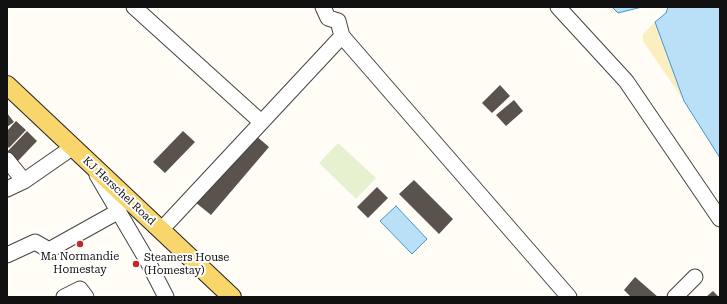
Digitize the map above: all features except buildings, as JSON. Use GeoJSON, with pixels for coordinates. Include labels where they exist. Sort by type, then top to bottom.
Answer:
{"type":"FeatureCollection","features":[{"type":"Feature","properties":{"kind":"main road","name":"KJ Herschel Road"},"geometry":{"type":"LineString","coordinates":[[7,85],[232,297]]}},
{"type":"Feature","properties":{"kind":"street"},"geometry":{"type":"LineString","coordinates":[[134,7],[260,121]]}},
{"type":"Feature","properties":{"kind":"street"},"geometry":{"type":"LineString","coordinates":[[323,7],[328,18],[338,21],[342,36],[569,297]]}},
{"type":"Feature","properties":{"kind":"street"},"geometry":{"type":"LineString","coordinates":[[558,7],[626,81],[720,219]]}},
{"type":"Feature","properties":{"kind":"street"},"geometry":{"type":"LineString","coordinates":[[161,230],[260,121],[342,36]]}},
{"type":"Feature","properties":{"kind":"street"},"geometry":{"type":"LineString","coordinates":[[7,189],[24,181],[73,148]]}},
{"type":"Feature","properties":{"kind":"street"},"geometry":{"type":"LineString","coordinates":[[7,160],[24,181]]}},
{"type":"Feature","properties":{"kind":"street"},"geometry":{"type":"LineString","coordinates":[[93,167],[148,262],[166,297]]}},
{"type":"Feature","properties":{"kind":"street"},"geometry":{"type":"LineString","coordinates":[[7,255],[35,242],[49,250],[118,211]]}},
{"type":"Feature","properties":{"kind":"street"},"geometry":{"type":"LineString","coordinates":[[675,297],[695,277]]}},
{"type":"Feature","properties":{"kind":"street"},"geometry":{"type":"LineString","coordinates":[[64,297],[80,289],[86,297]]}},
{"type":"Feature","properties":{"kind":"sand"},"geometry":{"type":"Polygon","coordinates":[[[655,22],[684,101],[643,41],[643,34],[655,22]]]}},
{"type":"Feature","properties":{"kind":"green space"},"geometry":{"type":"Polygon","coordinates":[[[338,143],[376,178],[356,199],[319,163],[338,143]]]}},
{"type":"Feature","properties":{"kind":"water"},"geometry":{"type":"Polygon","coordinates":[[[612,7],[642,7],[618,13],[612,7]]]}},
{"type":"Feature","properties":{"kind":"water"},"geometry":{"type":"Polygon","coordinates":[[[668,7],[720,7],[720,158],[684,101],[655,22],[666,13],[668,7]]]}},
{"type":"Feature","properties":{"kind":"water"},"geometry":{"type":"Polygon","coordinates":[[[396,206],[427,239],[412,254],[380,221],[396,206]]]}},
{"type":"Feature","properties":{"kind":"place","name":"Ma Normandie Homestay"},"geometry":{"type":"Point","coordinates":[80,244]}},
{"type":"Feature","properties":{"kind":"place","name":"Steamers House (Homestay)"},"geometry":{"type":"Point","coordinates":[136,264]}}]}
